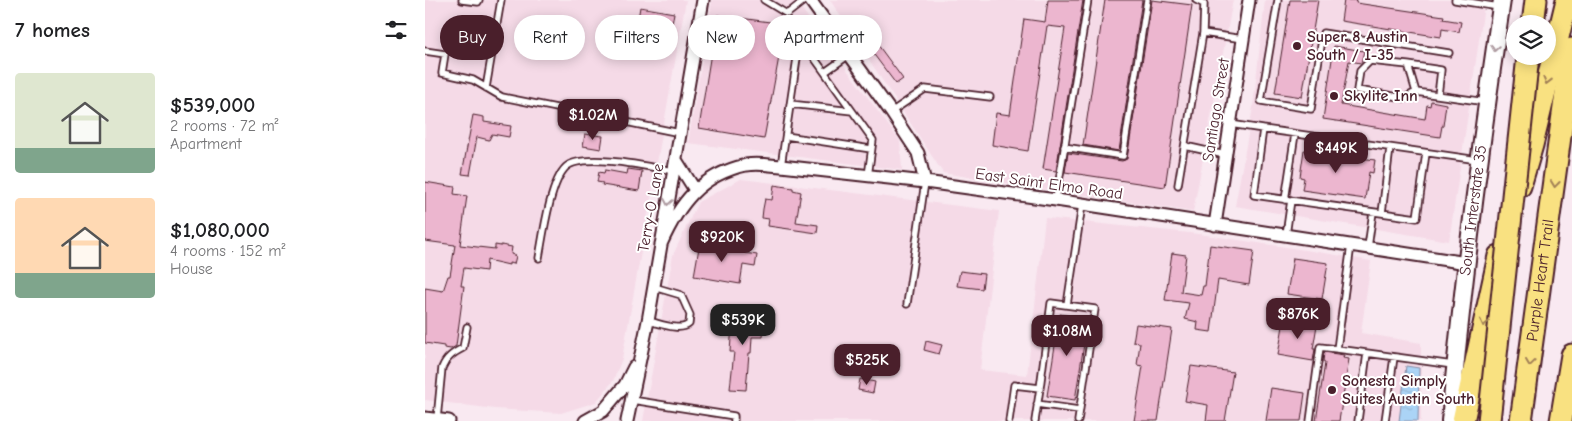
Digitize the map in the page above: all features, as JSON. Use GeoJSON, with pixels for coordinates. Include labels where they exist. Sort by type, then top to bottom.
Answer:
{"type":"FeatureCollection","features":[{"type":"Feature","properties":{"kind":"highway"},"geometry":{"type":"LineString","coordinates":[[1525,0],[1526,15]]}},
{"type":"Feature","properties":{"kind":"highway"},"geometry":{"type":"LineString","coordinates":[[1534,15],[1536,0]]}},
{"type":"Feature","properties":{"kind":"highway"},"geometry":{"type":"LineString","coordinates":[[1463,421],[1501,249],[1532,145],[1567,0]]}},
{"type":"Feature","properties":{"kind":"highway","name":"Purple Heart Trail"},"geometry":{"type":"LineString","coordinates":[[1521,421],[1572,49]]}},
{"type":"Feature","properties":{"kind":"highway"},"geometry":{"type":"LineString","coordinates":[[1489,421],[1527,65]]}},
{"type":"Feature","properties":{"kind":"highway"},"geometry":{"type":"LineString","coordinates":[[1561,421],[1572,355]]}},
{"type":"Feature","properties":{"kind":"main road","name":"South Interstate 35"},"geometry":{"type":"LineString","coordinates":[[1450,421],[1486,102],[1501,4]]}},
{"type":"Feature","properties":{"kind":"street","name":"Terry-O Lane"},"geometry":{"type":"LineString","coordinates":[[627,421],[648,320],[703,0]]}},
{"type":"Feature","properties":{"kind":"street"},"geometry":{"type":"LineString","coordinates":[[809,0],[820,15]]}},
{"type":"Feature","properties":{"kind":"street","name":"Santiago Street"},"geometry":{"type":"LineString","coordinates":[[1215,225],[1249,0]]}},
{"type":"Feature","properties":{"kind":"street"},"geometry":{"type":"LineString","coordinates":[[854,60],[918,153],[925,182]]}},
{"type":"Feature","properties":{"kind":"street"},"geometry":{"type":"LineString","coordinates":[[675,165],[695,190]]}},
{"type":"Feature","properties":{"kind":"street","name":"East Saint Elmo Road"},"geometry":{"type":"LineString","coordinates":[[661,244],[676,214],[695,190],[723,173],[747,165],[781,166],[925,182],[1467,262]]}},
{"type":"Feature","properties":{"kind":"street"},"geometry":{"type":"LineString","coordinates":[[585,421],[606,416],[625,385],[642,350]]}},
{"type":"Feature","properties":{"kind":"street"},"geometry":{"type":"LineString","coordinates":[[431,418],[449,421]]}},
{"type":"Feature","properties":{"kind":"lane"},"geometry":{"type":"LineString","coordinates":[[462,0],[478,2],[479,0]]}},
{"type":"Feature","properties":{"kind":"lane"},"geometry":{"type":"LineString","coordinates":[[487,88],[501,0]]}},
{"type":"Feature","properties":{"kind":"lane"},"geometry":{"type":"LineString","coordinates":[[764,0],[787,14],[805,0]]}},
{"type":"Feature","properties":{"kind":"lane"},"geometry":{"type":"LineString","coordinates":[[1056,200],[1088,0]]}},
{"type":"Feature","properties":{"kind":"lane"},"geometry":{"type":"LineString","coordinates":[[1065,147],[1123,156],[1147,0]]}},
{"type":"Feature","properties":{"kind":"lane"},"geometry":{"type":"LineString","coordinates":[[1178,185],[1203,33],[1204,4],[1195,0]]}},
{"type":"Feature","properties":{"kind":"lane"},"geometry":{"type":"LineString","coordinates":[[1278,0],[1261,100],[1311,108],[1323,33],[1449,53]]}},
{"type":"Feature","properties":{"kind":"lane"},"geometry":{"type":"LineString","coordinates":[[1456,0],[1501,4]]}},
{"type":"Feature","properties":{"kind":"lane"},"geometry":{"type":"LineString","coordinates":[[1203,33],[1243,40]]}},
{"type":"Feature","properties":{"kind":"lane"},"geometry":{"type":"LineString","coordinates":[[781,166],[800,38],[873,140],[868,176]]}},
{"type":"Feature","properties":{"kind":"lane"},"geometry":{"type":"LineString","coordinates":[[425,51],[445,54],[442,74],[473,80],[502,97],[680,133]]}},
{"type":"Feature","properties":{"kind":"lane"},"geometry":{"type":"LineString","coordinates":[[825,72],[842,60]]}},
{"type":"Feature","properties":{"kind":"lane"},"geometry":{"type":"LineString","coordinates":[[1438,95],[1441,70],[1370,61],[1360,71],[1357,90],[1405,98],[1416,92],[1486,102]]}},
{"type":"Feature","properties":{"kind":"lane"},"geometry":{"type":"LineString","coordinates":[[1408,65],[1416,92]]}},
{"type":"Feature","properties":{"kind":"lane"},"geometry":{"type":"LineString","coordinates":[[891,112],[925,89],[990,97]]}},
{"type":"Feature","properties":{"kind":"lane"},"geometry":{"type":"LineString","coordinates":[[790,104],[852,111]]}},
{"type":"Feature","properties":{"kind":"lane"},"geometry":{"type":"LineString","coordinates":[[1230,124],[1480,160]]}},
{"type":"Feature","properties":{"kind":"lane"},"geometry":{"type":"LineString","coordinates":[[1263,129],[1254,195],[1417,218],[1426,153]]}},
{"type":"Feature","properties":{"kind":"lane"},"geometry":{"type":"LineString","coordinates":[[1286,236],[1295,134]]}},
{"type":"Feature","properties":{"kind":"lane"},"geometry":{"type":"LineString","coordinates":[[785,136],[871,149]]}},
{"type":"Feature","properties":{"kind":"lane"},"geometry":{"type":"LineString","coordinates":[[1185,146],[1225,155]]}},
{"type":"Feature","properties":{"kind":"lane"},"geometry":{"type":"LineString","coordinates":[[1382,213],[1390,148]]}},
{"type":"Feature","properties":{"kind":"lane"},"geometry":{"type":"LineString","coordinates":[[539,258],[556,182],[566,167],[575,162],[589,159],[675,165]]}},
{"type":"Feature","properties":{"kind":"lane"},"geometry":{"type":"LineString","coordinates":[[907,304],[925,182]]}},
{"type":"Feature","properties":{"kind":"lane"},"geometry":{"type":"LineString","coordinates":[[1067,305],[1082,205]]}},
{"type":"Feature","properties":{"kind":"lane"},"geometry":{"type":"LineString","coordinates":[[1368,247],[1373,212]]}},
{"type":"Feature","properties":{"kind":"lane"},"geometry":{"type":"LineString","coordinates":[[1337,349],[1351,245]]}},
{"type":"Feature","properties":{"kind":"lane"},"geometry":{"type":"LineString","coordinates":[[648,320],[679,327],[686,327],[689,324],[689,315],[681,295],[653,287]]}},
{"type":"Feature","properties":{"kind":"lane"},"geometry":{"type":"LineString","coordinates":[[1035,421],[1051,302],[1095,309],[1078,421]]}},
{"type":"Feature","properties":{"kind":"lane"},"geometry":{"type":"LineString","coordinates":[[431,418],[442,368],[449,357],[463,348],[467,327]]}},
{"type":"Feature","properties":{"kind":"lane"},"geometry":{"type":"LineString","coordinates":[[1310,421],[1321,347],[1455,365]]}},
{"type":"Feature","properties":{"kind":"lane"},"geometry":{"type":"LineString","coordinates":[[1358,421],[1367,353]]}},
{"type":"Feature","properties":{"kind":"lane"},"geometry":{"type":"LineString","coordinates":[[1385,421],[1394,357]]}},
{"type":"Feature","properties":{"kind":"lane"},"geometry":{"type":"LineString","coordinates":[[1009,421],[1014,385],[1039,388]]}},
{"type":"Feature","properties":{"kind":"lane"},"geometry":{"type":"LineString","coordinates":[[632,400],[734,416],[734,421]]}},
{"type":"Feature","properties":{"kind":"lane"},"geometry":{"type":"LineString","coordinates":[[1037,404],[1079,410]]}},
{"type":"Feature","properties":{"kind":"shaded area"},"geometry":{"type":"Polygon","coordinates":[[[425,0],[686,0],[678,45],[678,15],[595,15],[595,60],[675,60],[622,359],[613,381],[596,402],[561,413],[495,409],[425,400],[425,0]]]}},
{"type":"Feature","properties":{"kind":"shaded area"},"geometry":{"type":"Polygon","coordinates":[[[712,0],[795,0],[806,15],[765,15],[765,60],[840,60],[900,141],[902,170],[688,143],[702,60],[755,60],[755,15],[709,15],[712,0]]]}},
{"type":"Feature","properties":{"kind":"shaded area"},"geometry":{"type":"Polygon","coordinates":[[[830,0],[1233,0],[1193,212],[943,173],[869,60],[882,60],[882,15],[840,15],[830,0]]]}},
{"type":"Feature","properties":{"kind":"shaded area"},"geometry":{"type":"Polygon","coordinates":[[[1265,0],[1485,0],[1449,241],[1235,206],[1253,107],[1265,0]]]}},
{"type":"Feature","properties":{"kind":"shaded area"},"geometry":{"type":"Polygon","coordinates":[[[741,179],[999,211],[980,370],[1027,375],[1045,218],[1199,234],[1371,261],[1361,333],[1421,343],[1421,421],[643,421],[673,255],[698,202],[741,179]]]}},
{"type":"Feature","properties":{"kind":"water"},"geometry":{"type":"Polygon","coordinates":[[[1406,366],[1419,368],[1418,421],[1399,421],[1406,366]]]}},
{"type":"Feature","properties":{"kind":"building"},"geometry":{"type":"Polygon","coordinates":[[[1048,0],[1083,0],[1056,171],[1043,169],[1065,28],[1047,26],[1028,151],[992,145],[996,113],[1010,115],[1024,19],[1045,22],[1048,0]]]}},
{"type":"Feature","properties":{"kind":"building"},"geometry":{"type":"Polygon","coordinates":[[[1105,0],[1142,0],[1119,151],[1083,145],[1105,0]]]}},
{"type":"Feature","properties":{"kind":"building"},"geometry":{"type":"Polygon","coordinates":[[[1152,0],[1192,5],[1165,187],[1065,172],[1068,153],[1122,161],[1127,159],[1152,0]]]}},
{"type":"Feature","properties":{"kind":"building","name":"Super 8 Austin South / I-35"},"geometry":{"type":"Polygon","coordinates":[[[1290,0],[1318,0],[1302,97],[1275,93],[1290,0]]]}},
{"type":"Feature","properties":{"kind":"building","name":"Super 8 Austin South / I-35"},"geometry":{"type":"Polygon","coordinates":[[[1344,0],[1357,0],[1356,3],[1444,16],[1443,19],[1461,22],[1459,32],[1442,29],[1441,37],[1341,21],[1344,0]]]}},
{"type":"Feature","properties":{"kind":"building"},"geometry":{"type":"Polygon","coordinates":[[[640,7],[674,13],[674,15],[639,15],[640,7]]]}},
{"type":"Feature","properties":{"kind":"building"},"geometry":{"type":"Polygon","coordinates":[[[755,20],[765,21],[765,60],[778,60],[764,139],[699,128],[710,60],[755,60],[755,20]]]}},
{"type":"Feature","properties":{"kind":"building","name":"Skylite Inn"},"geometry":{"type":"Polygon","coordinates":[[[1334,46],[1364,51],[1361,63],[1349,61],[1341,105],[1425,119],[1427,105],[1430,106],[1431,101],[1446,104],[1440,137],[1323,119],[1334,46]]]}},
{"type":"Feature","properties":{"kind":"building"},"geometry":{"type":"Polygon","coordinates":[[[882,50],[903,79],[896,84],[878,60],[882,60],[882,50]]]}},
{"type":"Feature","properties":{"kind":"building"},"geometry":{"type":"Polygon","coordinates":[[[473,115],[484,117],[484,122],[511,126],[509,137],[492,134],[489,140],[477,137],[470,175],[462,174],[473,115]]]}},
{"type":"Feature","properties":{"kind":"building"},"geometry":{"type":"Polygon","coordinates":[[[585,134],[603,136],[601,149],[583,146],[585,134]]]}},
{"type":"Feature","properties":{"kind":"building"},"geometry":{"type":"Polygon","coordinates":[[[1304,150],[1375,160],[1373,173],[1369,172],[1365,199],[1302,190],[1304,178],[1300,177],[1304,150]]]}},
{"type":"Feature","properties":{"kind":"building"},"geometry":{"type":"Polygon","coordinates":[[[628,169],[642,171],[639,191],[602,185],[603,183],[597,182],[599,172],[604,173],[605,170],[627,174],[628,169]]]}},
{"type":"Feature","properties":{"kind":"building"},"geometry":{"type":"Polygon","coordinates":[[[425,182],[455,187],[454,194],[467,196],[460,245],[495,249],[495,245],[512,247],[511,254],[516,256],[514,264],[509,263],[509,265],[487,260],[486,271],[464,268],[461,286],[464,286],[456,346],[451,349],[425,343],[425,288],[443,291],[448,276],[450,276],[455,245],[425,241],[425,182]]]}},
{"type":"Feature","properties":{"kind":"building"},"geometry":{"type":"Polygon","coordinates":[[[774,185],[793,188],[793,190],[801,192],[796,222],[818,225],[817,233],[768,226],[769,219],[762,218],[763,209],[765,199],[772,200],[774,185]]]}},
{"type":"Feature","properties":{"kind":"building"},"geometry":{"type":"Polygon","coordinates":[[[700,242],[746,250],[745,253],[757,255],[755,267],[743,265],[740,284],[694,276],[700,242]]]}},
{"type":"Feature","properties":{"kind":"building"},"geometry":{"type":"Polygon","coordinates":[[[1210,245],[1254,251],[1249,285],[1218,280],[1211,332],[1197,330],[1198,322],[1185,319],[1189,303],[1165,300],[1172,253],[1186,255],[1181,292],[1201,295],[1203,286],[1205,286],[1210,245]]]}},
{"type":"Feature","properties":{"kind":"building"},"geometry":{"type":"Polygon","coordinates":[[[1293,258],[1328,263],[1322,299],[1287,294],[1293,258]]]}},
{"type":"Feature","properties":{"kind":"building"},"geometry":{"type":"Polygon","coordinates":[[[960,271],[984,274],[982,289],[957,286],[960,271]]]}},
{"type":"Feature","properties":{"kind":"building"},"geometry":{"type":"Polygon","coordinates":[[[733,310],[754,312],[754,323],[764,324],[763,337],[752,337],[746,390],[730,389],[734,352],[730,352],[733,310]]]}},
{"type":"Feature","properties":{"kind":"building"},"geometry":{"type":"Polygon","coordinates":[[[1060,314],[1088,319],[1075,400],[1047,396],[1060,314]]]}},
{"type":"Feature","properties":{"kind":"building"},"geometry":{"type":"Polygon","coordinates":[[[1284,320],[1317,325],[1313,361],[1278,355],[1284,320]]]}},
{"type":"Feature","properties":{"kind":"building"},"geometry":{"type":"Polygon","coordinates":[[[1136,324],[1172,329],[1158,421],[1134,421],[1143,366],[1137,365],[1140,343],[1133,342],[1136,324]]]}},
{"type":"Feature","properties":{"kind":"building"},"geometry":{"type":"Polygon","coordinates":[[[926,341],[942,345],[939,354],[924,350],[926,341]]]}},
{"type":"Feature","properties":{"kind":"building","name":"Sonesta Simply Suites Austin South"},"geometry":{"type":"Polygon","coordinates":[[[1324,352],[1344,355],[1343,358],[1349,359],[1339,421],[1316,421],[1325,363],[1323,362],[1324,352]]]}},
{"type":"Feature","properties":{"kind":"building"},"geometry":{"type":"Polygon","coordinates":[[[1191,366],[1233,372],[1225,421],[1206,421],[1208,405],[1185,401],[1191,366]]]}},
{"type":"Feature","properties":{"kind":"building"},"geometry":{"type":"Polygon","coordinates":[[[860,379],[875,382],[873,393],[858,390],[860,379]]]}},
{"type":"Feature","properties":{"kind":"building"},"geometry":{"type":"Polygon","coordinates":[[[1271,388],[1305,393],[1301,421],[1266,421],[1271,388]]]}},
{"type":"Feature","properties":{"kind":"place","name":"Super 8 Austin South / I-35"},"geometry":{"type":"Point","coordinates":[1297,46]}},
{"type":"Feature","properties":{"kind":"place","name":"Skylite Inn"},"geometry":{"type":"Point","coordinates":[1334,96]}},
{"type":"Feature","properties":{"kind":"place","name":"Sonesta Simply Suites Austin South"},"geometry":{"type":"Point","coordinates":[1332,390]}}]}
